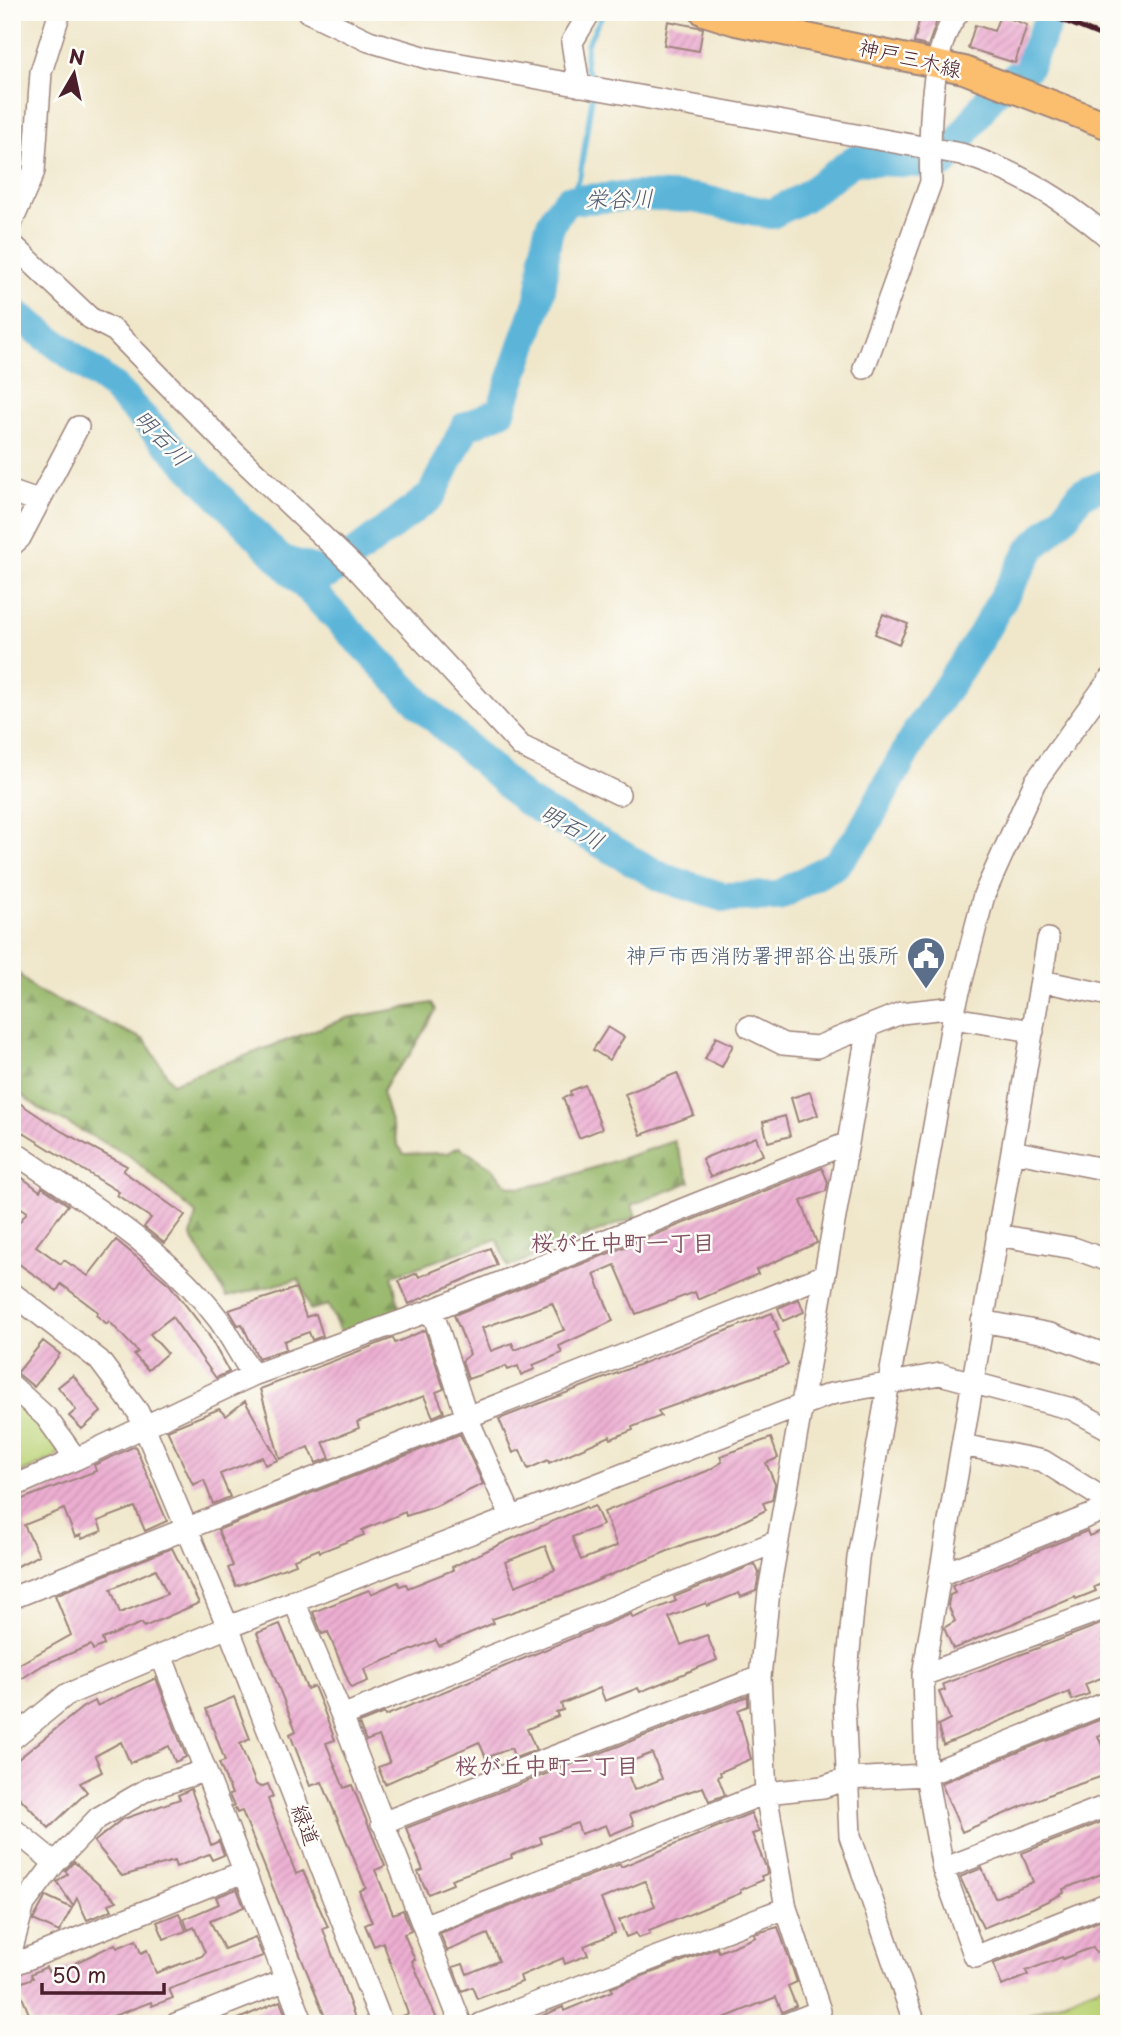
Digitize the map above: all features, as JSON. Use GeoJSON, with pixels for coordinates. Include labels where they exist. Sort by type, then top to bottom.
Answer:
{"type":"FeatureCollection","features":[{"type":"Feature","properties":{"kind":"main road","name":"神戸三木線"},"geometry":{"type":"LineString","coordinates":[[704,12],[736,22],[938,64],[1109,127]]}},
{"type":"Feature","properties":{"kind":"street"},"geometry":{"type":"LineString","coordinates":[[12,221],[34,171],[41,72],[60,12]]}},
{"type":"Feature","properties":{"kind":"street"},"geometry":{"type":"LineString","coordinates":[[308,12],[369,41],[427,58],[1008,171],[1082,214],[1109,238]]}},
{"type":"Feature","properties":{"kind":"street"},"geometry":{"type":"LineString","coordinates":[[590,12],[572,42],[591,88]]}},
{"type":"Feature","properties":{"kind":"street"},"geometry":{"type":"LineString","coordinates":[[864,368],[938,157],[938,64],[946,36],[959,12]]}},
{"type":"Feature","properties":{"kind":"street"},"geometry":{"type":"LineString","coordinates":[[12,244],[90,318],[115,331],[234,453],[356,568],[521,746],[619,794]]}},
{"type":"Feature","properties":{"kind":"street"},"geometry":{"type":"LineString","coordinates":[[12,545],[20,538],[78,427]]}},
{"type":"Feature","properties":{"kind":"street"},"geometry":{"type":"LineString","coordinates":[[12,492],[38,501]]}},
{"type":"Feature","properties":{"kind":"street"},"geometry":{"type":"LineString","coordinates":[[915,2024],[849,1836],[844,1703],[858,1558],[954,1012],[984,895],[1035,782],[1109,680]]}},
{"type":"Feature","properties":{"kind":"street"},"geometry":{"type":"LineString","coordinates":[[1048,939],[923,1675],[926,1775],[943,1869],[975,1957],[1109,1903]]}},
{"type":"Feature","properties":{"kind":"street"},"geometry":{"type":"LineString","coordinates":[[1042,981],[1109,995]]}},
{"type":"Feature","properties":{"kind":"street"},"geometry":{"type":"LineString","coordinates":[[749,1027],[783,1044],[817,1047],[901,1013],[954,1012],[1033,1031]]}},
{"type":"Feature","properties":{"kind":"street"},"geometry":{"type":"LineString","coordinates":[[787,2024],[820,2011],[786,1908],[766,1793],[760,1677],[769,1591],[868,1028]]}},
{"type":"Feature","properties":{"kind":"street"},"geometry":{"type":"LineString","coordinates":[[12,1487],[253,1375],[432,1310],[848,1143]]}},
{"type":"Feature","properties":{"kind":"street"},"geometry":{"type":"LineString","coordinates":[[12,1151],[117,1222],[168,1264],[218,1319],[253,1375]]}},
{"type":"Feature","properties":{"kind":"street"},"geometry":{"type":"LineString","coordinates":[[1012,1152],[1109,1170]]}},
{"type":"Feature","properties":{"kind":"street"},"geometry":{"type":"LineString","coordinates":[[998,1235],[1073,1248],[1109,1261]]}},
{"type":"Feature","properties":{"kind":"street"},"geometry":{"type":"LineString","coordinates":[[12,1598],[466,1415],[825,1275]]}},
{"type":"Feature","properties":{"kind":"street","name":"緑道"},"geometry":{"type":"LineString","coordinates":[[12,1293],[99,1360],[138,1412],[228,1627],[382,2024]]}},
{"type":"Feature","properties":{"kind":"street"},"geometry":{"type":"LineString","coordinates":[[432,1310],[466,1415],[511,1516]]}},
{"type":"Feature","properties":{"kind":"street"},"geometry":{"type":"LineString","coordinates":[[982,1321],[1050,1334],[1109,1356]]}},
{"type":"Feature","properties":{"kind":"street"},"geometry":{"type":"LineString","coordinates":[[12,1739],[66,1695],[228,1627],[803,1402],[940,1374],[1072,1409],[1109,1429]]}},
{"type":"Feature","properties":{"kind":"street"},"geometry":{"type":"LineString","coordinates":[[12,1386],[46,1417],[76,1459]]}},
{"type":"Feature","properties":{"kind":"street"},"geometry":{"type":"LineString","coordinates":[[962,1445],[1043,1461],[1109,1502]]}},
{"type":"Feature","properties":{"kind":"street"},"geometry":{"type":"LineString","coordinates":[[940,1576],[1109,1508]]}},
{"type":"Feature","properties":{"kind":"street"},"geometry":{"type":"LineString","coordinates":[[342,1716],[778,1541]]}},
{"type":"Feature","properties":{"kind":"street"},"geometry":{"type":"LineString","coordinates":[[294,1601],[342,1716],[461,2024]]}},
{"type":"Feature","properties":{"kind":"street"},"geometry":{"type":"LineString","coordinates":[[923,1675],[1109,1607]]}},
{"type":"Feature","properties":{"kind":"street"},"geometry":{"type":"LineString","coordinates":[[161,1655],[303,2024]]}},
{"type":"Feature","properties":{"kind":"street"},"geometry":{"type":"LineString","coordinates":[[382,1823],[760,1677]]}},
{"type":"Feature","properties":{"kind":"street"},"geometry":{"type":"LineString","coordinates":[[423,1926],[766,1793],[823,1787],[847,1779],[926,1775],[1109,1702]]}},
{"type":"Feature","properties":{"kind":"street"},"geometry":{"type":"LineString","coordinates":[[12,1948],[24,1904],[55,1863],[98,1818],[148,1789],[204,1771]]}},
{"type":"Feature","properties":{"kind":"street"},"geometry":{"type":"LineString","coordinates":[[943,1869],[1109,1805]]}},
{"type":"Feature","properties":{"kind":"street"},"geometry":{"type":"LineString","coordinates":[[12,1828],[55,1863]]}},
{"type":"Feature","properties":{"kind":"street"},"geometry":{"type":"LineString","coordinates":[[12,1965],[243,1872]]}},
{"type":"Feature","properties":{"kind":"street"},"geometry":{"type":"LineString","coordinates":[[481,2024],[524,2016],[786,1908]]}},
{"type":"Feature","properties":{"kind":"street"},"geometry":{"type":"LineString","coordinates":[[176,2024],[286,1980]]}},
{"type":"Feature","properties":{"kind":"green space"},"geometry":{"type":"Polygon","coordinates":[[[12,967],[35,990],[145,1040],[172,1083],[347,1018],[432,1003],[436,1010],[409,1056],[391,1076],[382,1092],[398,1145],[404,1154],[447,1153],[459,1147],[491,1167],[507,1185],[522,1188],[554,1181],[674,1141],[690,1182],[632,1205],[636,1217],[508,1267],[497,1239],[392,1276],[400,1310],[340,1332],[328,1305],[310,1310],[299,1279],[227,1297],[191,1236],[196,1214],[130,1156],[40,1109],[12,1088],[12,967]]]}},
{"type":"Feature","properties":{"kind":"green space"},"geometry":{"type":"Polygon","coordinates":[[[12,1393],[60,1448],[56,1457],[12,1477],[12,1393]]]}},
{"type":"Feature","properties":{"kind":"green space"},"geometry":{"type":"Polygon","coordinates":[[[1109,1982],[1109,2024],[1007,2024],[1109,1982]]]}},
{"type":"Feature","properties":{"kind":"building"},"geometry":{"type":"Polygon","coordinates":[[[921,12],[940,12],[928,46],[914,43],[921,12]]]}},
{"type":"Feature","properties":{"kind":"building"},"geometry":{"type":"Polygon","coordinates":[[[1000,15],[1027,25],[1015,63],[968,48],[975,25],[994,31],[1000,15]]]}},
{"type":"Feature","properties":{"kind":"building"},"geometry":{"type":"Polygon","coordinates":[[[668,21],[703,28],[699,51],[664,45],[668,21]]]}},
{"type":"Feature","properties":{"kind":"building"},"geometry":{"type":"Polygon","coordinates":[[[883,614],[908,624],[899,644],[875,634],[883,614]]]}},
{"type":"Feature","properties":{"kind":"building"},"geometry":{"type":"Polygon","coordinates":[[[608,1027],[624,1037],[609,1060],[593,1050],[608,1027]]]}},
{"type":"Feature","properties":{"kind":"building"},"geometry":{"type":"Polygon","coordinates":[[[716,1037],[733,1045],[722,1067],[705,1059],[716,1037]]]}},
{"type":"Feature","properties":{"kind":"building"},"geometry":{"type":"Polygon","coordinates":[[[677,1073],[694,1115],[641,1135],[625,1094],[677,1073]]]}},
{"type":"Feature","properties":{"kind":"building"},"geometry":{"type":"Polygon","coordinates":[[[585,1085],[602,1129],[579,1138],[563,1098],[571,1095],[570,1091],[585,1085]]]}},
{"type":"Feature","properties":{"kind":"building"},"geometry":{"type":"Polygon","coordinates":[[[810,1092],[818,1115],[798,1122],[791,1098],[810,1092]]]}},
{"type":"Feature","properties":{"kind":"building"},"geometry":{"type":"Polygon","coordinates":[[[12,1098],[61,1131],[127,1166],[123,1171],[185,1215],[164,1243],[144,1227],[151,1218],[117,1195],[119,1192],[12,1126],[12,1098]]]}},
{"type":"Feature","properties":{"kind":"building"},"geometry":{"type":"Polygon","coordinates":[[[785,1116],[790,1136],[768,1142],[763,1122],[785,1116]]]}},
{"type":"Feature","properties":{"kind":"building"},"geometry":{"type":"Polygon","coordinates":[[[756,1137],[763,1155],[710,1177],[702,1159],[756,1137]]]}},
{"type":"Feature","properties":{"kind":"building"},"geometry":{"type":"Polygon","coordinates":[[[822,1168],[828,1182],[826,1191],[801,1201],[817,1243],[756,1270],[758,1274],[698,1300],[695,1292],[636,1314],[615,1265],[594,1274],[613,1321],[559,1346],[562,1353],[533,1365],[535,1369],[521,1375],[518,1366],[508,1370],[506,1366],[468,1379],[462,1361],[470,1354],[454,1315],[822,1168]],[[552,1303],[482,1328],[491,1351],[512,1343],[515,1350],[564,1330],[552,1303]]]}},
{"type":"Feature","properties":{"kind":"building"},"geometry":{"type":"Polygon","coordinates":[[[12,1170],[40,1191],[42,1187],[68,1205],[36,1246],[61,1264],[64,1260],[88,1276],[116,1240],[169,1284],[208,1334],[229,1372],[216,1378],[172,1317],[150,1334],[167,1353],[148,1370],[134,1355],[138,1352],[109,1321],[107,1324],[96,1315],[98,1312],[61,1284],[57,1291],[12,1259],[12,1232],[27,1212],[12,1201],[12,1170]]]}},
{"type":"Feature","properties":{"kind":"building"},"geometry":{"type":"Polygon","coordinates":[[[490,1248],[497,1265],[409,1304],[399,1281],[417,1273],[419,1277],[490,1248]]]}},
{"type":"Feature","properties":{"kind":"building"},"geometry":{"type":"Polygon","coordinates":[[[296,1288],[306,1317],[316,1314],[323,1336],[312,1340],[309,1332],[284,1341],[286,1349],[258,1358],[242,1324],[238,1325],[229,1310],[296,1288]]]}},
{"type":"Feature","properties":{"kind":"building"},"geometry":{"type":"Polygon","coordinates":[[[799,1299],[804,1312],[783,1321],[778,1308],[799,1299]]]}},
{"type":"Feature","properties":{"kind":"building"},"geometry":{"type":"Polygon","coordinates":[[[772,1313],[779,1330],[774,1332],[788,1365],[658,1411],[661,1416],[632,1427],[633,1430],[611,1439],[610,1436],[549,1463],[548,1460],[528,1469],[520,1450],[513,1453],[499,1419],[772,1313]]]}},
{"type":"Feature","properties":{"kind":"building"},"geometry":{"type":"Polygon","coordinates":[[[425,1330],[444,1389],[436,1392],[444,1412],[433,1417],[424,1396],[357,1422],[359,1428],[323,1442],[330,1458],[316,1463],[309,1447],[280,1459],[260,1389],[393,1338],[395,1343],[425,1330]]]}},
{"type":"Feature","properties":{"kind":"building"},"geometry":{"type":"Polygon","coordinates":[[[43,1341],[60,1354],[34,1387],[17,1373],[43,1341]]]}},
{"type":"Feature","properties":{"kind":"building"},"geometry":{"type":"Polygon","coordinates":[[[73,1375],[101,1412],[82,1429],[69,1416],[76,1410],[58,1387],[73,1375]]]}},
{"type":"Feature","properties":{"kind":"building"},"geometry":{"type":"Polygon","coordinates":[[[245,1401],[278,1460],[265,1465],[262,1457],[220,1474],[230,1497],[213,1504],[204,1480],[193,1485],[167,1430],[219,1409],[226,1416],[245,1401]]]}},
{"type":"Feature","properties":{"kind":"building"},"geometry":{"type":"Polygon","coordinates":[[[460,1434],[483,1484],[434,1507],[406,1516],[405,1512],[362,1530],[364,1535],[320,1552],[319,1549],[294,1559],[296,1564],[236,1586],[228,1568],[233,1566],[218,1530],[460,1434]]]}},
{"type":"Feature","properties":{"kind":"building"},"geometry":{"type":"Polygon","coordinates":[[[771,1438],[778,1458],[766,1463],[775,1484],[772,1500],[763,1503],[766,1510],[718,1534],[687,1543],[565,1594],[492,1619],[494,1623],[439,1646],[436,1640],[364,1669],[368,1681],[351,1688],[328,1632],[322,1634],[313,1612],[369,1590],[371,1594],[398,1582],[400,1586],[406,1584],[408,1588],[453,1570],[452,1567],[509,1540],[586,1507],[595,1506],[603,1525],[572,1537],[581,1560],[617,1546],[604,1512],[707,1471],[722,1462],[720,1456],[771,1438]],[[545,1546],[505,1562],[515,1586],[555,1570],[545,1546]]]}},
{"type":"Feature","properties":{"kind":"building"},"geometry":{"type":"Polygon","coordinates":[[[135,1446],[167,1521],[145,1531],[135,1507],[98,1521],[102,1531],[82,1539],[81,1535],[75,1537],[64,1509],[24,1525],[39,1555],[12,1569],[12,1503],[96,1471],[94,1465],[135,1446]]]}},
{"type":"Feature","properties":{"kind":"building"},"geometry":{"type":"Polygon","coordinates":[[[1109,1528],[1109,1581],[1094,1587],[1096,1591],[1076,1599],[1075,1597],[953,1649],[944,1628],[955,1621],[948,1605],[950,1595],[955,1593],[952,1586],[1087,1531],[1089,1536],[1109,1528]]]}},
{"type":"Feature","properties":{"kind":"building"},"geometry":{"type":"Polygon","coordinates":[[[172,1548],[199,1603],[144,1627],[142,1623],[102,1639],[104,1645],[93,1650],[91,1645],[43,1665],[21,1679],[14,1667],[71,1635],[55,1595],[172,1548]],[[156,1569],[111,1589],[120,1613],[167,1594],[156,1569]]]}},
{"type":"Feature","properties":{"kind":"building"},"geometry":{"type":"Polygon","coordinates":[[[755,1564],[759,1573],[756,1591],[741,1597],[739,1593],[669,1617],[681,1645],[707,1635],[717,1660],[640,1692],[638,1688],[605,1701],[600,1688],[561,1704],[563,1710],[556,1712],[558,1716],[527,1729],[536,1750],[515,1758],[511,1748],[486,1758],[479,1742],[385,1784],[378,1767],[390,1763],[379,1736],[366,1741],[359,1723],[384,1713],[385,1716],[631,1614],[633,1618],[676,1601],[674,1597],[755,1564]]]}},
{"type":"Feature","properties":{"kind":"building"},"geometry":{"type":"Polygon","coordinates":[[[1109,1621],[1109,1638],[1103,1641],[1109,1656],[1109,1675],[1085,1684],[1089,1694],[1072,1700],[1069,1692],[943,1745],[938,1725],[950,1719],[939,1692],[945,1690],[943,1684],[1109,1621]]]}},
{"type":"Feature","properties":{"kind":"building"},"geometry":{"type":"Polygon","coordinates":[[[280,1624],[307,1689],[314,1686],[321,1703],[335,1740],[326,1743],[344,1788],[352,1785],[385,1866],[375,1870],[393,1914],[403,1910],[411,1931],[404,1934],[415,1960],[412,1961],[439,2024],[395,2024],[394,2019],[408,2014],[383,1942],[374,1946],[365,1925],[372,1922],[359,1891],[366,1888],[322,1782],[310,1786],[290,1734],[296,1731],[257,1633],[280,1624]]]}},
{"type":"Feature","properties":{"kind":"building"},"geometry":{"type":"Polygon","coordinates":[[[156,1678],[186,1757],[175,1762],[169,1746],[130,1763],[121,1742],[95,1756],[102,1772],[80,1783],[87,1792],[49,1828],[19,1797],[12,1804],[12,1764],[83,1707],[95,1701],[97,1706],[156,1678]]]}},
{"type":"Feature","properties":{"kind":"building"},"geometry":{"type":"Polygon","coordinates":[[[748,1696],[748,1706],[738,1710],[751,1759],[720,1772],[718,1777],[725,1795],[709,1801],[703,1787],[670,1798],[630,1814],[634,1825],[610,1835],[606,1825],[581,1834],[577,1823],[540,1837],[542,1843],[511,1855],[512,1858],[451,1879],[453,1884],[428,1894],[418,1872],[423,1870],[406,1828],[748,1696]],[[652,1753],[624,1764],[634,1790],[662,1779],[652,1753]]]}},
{"type":"Feature","properties":{"kind":"building"},"geometry":{"type":"Polygon","coordinates":[[[234,1697],[250,1739],[240,1744],[256,1784],[260,1787],[268,1784],[273,1797],[268,1799],[296,1874],[303,1871],[328,1927],[323,1929],[356,2021],[348,2024],[328,2024],[242,1811],[237,1813],[229,1795],[232,1794],[219,1763],[225,1761],[206,1709],[234,1697]]]}},
{"type":"Feature","properties":{"kind":"building"},"geometry":{"type":"Polygon","coordinates":[[[1109,1716],[1109,1731],[1098,1736],[1109,1763],[1109,1774],[1053,1793],[962,1832],[941,1783],[1109,1716]]]}},
{"type":"Feature","properties":{"kind":"building"},"geometry":{"type":"Polygon","coordinates":[[[191,1789],[211,1845],[219,1841],[224,1855],[212,1860],[209,1854],[176,1867],[174,1861],[122,1876],[94,1842],[121,1820],[180,1799],[178,1795],[191,1789]]]}},
{"type":"Feature","properties":{"kind":"building"},"geometry":{"type":"Polygon","coordinates":[[[751,1813],[759,1832],[752,1834],[766,1867],[767,1874],[761,1876],[763,1880],[740,1890],[741,1893],[649,1931],[650,1934],[638,1938],[636,1933],[626,1937],[619,1920],[655,1906],[645,1881],[601,1899],[615,1933],[584,1946],[588,1955],[565,1964],[563,1958],[520,1976],[522,1982],[477,1999],[472,1987],[462,1991],[453,1967],[463,1964],[467,1974],[499,1961],[488,1934],[447,1951],[440,1933],[620,1864],[621,1867],[751,1813]]]}},
{"type":"Feature","properties":{"kind":"building"},"geometry":{"type":"Polygon","coordinates":[[[1104,1821],[1109,1832],[1109,1871],[1063,1889],[1064,1893],[983,1928],[960,1877],[982,1868],[995,1898],[1033,1882],[1022,1853],[1104,1821]]]}},
{"type":"Feature","properties":{"kind":"building"},"geometry":{"type":"Polygon","coordinates":[[[74,1862],[117,1901],[109,1904],[112,1910],[87,1920],[77,1898],[73,1906],[57,1882],[68,1874],[65,1871],[74,1862]]]}},
{"type":"Feature","properties":{"kind":"building"},"geometry":{"type":"Polygon","coordinates":[[[237,1889],[244,1907],[210,1921],[224,1949],[255,1937],[263,1956],[169,1989],[173,1998],[152,2006],[151,2002],[92,2024],[33,2024],[17,1984],[33,1978],[31,1974],[46,1967],[54,1973],[115,1944],[117,1948],[136,1940],[141,1953],[147,1950],[156,1973],[202,1956],[205,1952],[194,1927],[188,1930],[184,1919],[219,1904],[216,1897],[237,1889]]]}},
{"type":"Feature","properties":{"kind":"building"},"geometry":{"type":"Polygon","coordinates":[[[46,1896],[72,1908],[59,1932],[33,1920],[46,1896]]]}},
{"type":"Feature","properties":{"kind":"building"},"geometry":{"type":"Polygon","coordinates":[[[179,1913],[186,1931],[164,1939],[157,1922],[179,1913]]]}},
{"type":"Feature","properties":{"kind":"building"},"geometry":{"type":"Polygon","coordinates":[[[1109,1917],[1109,1948],[1096,1953],[1093,1947],[1063,1959],[1062,1957],[1026,1971],[1028,1975],[1002,1986],[993,1964],[1109,1917]]]}},
{"type":"Feature","properties":{"kind":"building"},"geometry":{"type":"Polygon","coordinates":[[[778,1927],[797,1982],[788,1986],[796,2006],[782,2012],[776,1997],[709,2024],[523,2024],[563,2007],[564,2011],[612,1991],[611,1988],[717,1948],[719,1952],[756,1937],[754,1934],[778,1927]]]}},
{"type":"Feature","properties":{"kind":"building"},"geometry":{"type":"Polygon","coordinates":[[[280,2001],[289,2024],[227,2024],[280,2001]]]}},
{"type":"Feature","properties":{"kind":"waterway"},"geometry":{"type":"LineString","coordinates":[[595,82],[585,67],[587,44],[604,12]]}},
{"type":"Feature","properties":{"kind":"waterway","name":"栄谷川"},"geometry":{"type":"LineString","coordinates":[[280,559],[328,574],[431,496],[465,427],[501,411],[538,302],[547,236],[551,224],[568,200],[639,196],[694,198],[771,214],[803,198],[854,160],[943,164],[992,94],[1027,68],[1052,12]]}},
{"type":"Feature","properties":{"kind":"waterway"},"geometry":{"type":"LineString","coordinates":[[568,200],[580,176],[593,91]]}},
{"type":"Feature","properties":{"kind":"waterway","name":"明石川"},"geometry":{"type":"LineString","coordinates":[[12,311],[111,385],[423,707],[526,801],[663,878],[723,897],[778,896],[836,864],[860,835],[915,735],[979,640],[1031,549],[1064,517],[1081,494],[1109,483]]}},
{"type":"Feature","properties":{"kind":"railway"},"geometry":{"type":"LineString","coordinates":[[1042,12],[1109,39]]}},
{"type":"Feature","properties":{"kind":"place","name":"神戸市西消防署押部谷出張所"},"geometry":{"type":"Point","coordinates":[926,990]}},
{"type":"Feature","properties":{"kind":"district","name":"桜が丘中町一丁目"},"geometry":{"type":"Point","coordinates":[623,1243]}},
{"type":"Feature","properties":{"kind":"district","name":"桜が丘中町二丁目"},"geometry":{"type":"Point","coordinates":[547,1766]}}]}
